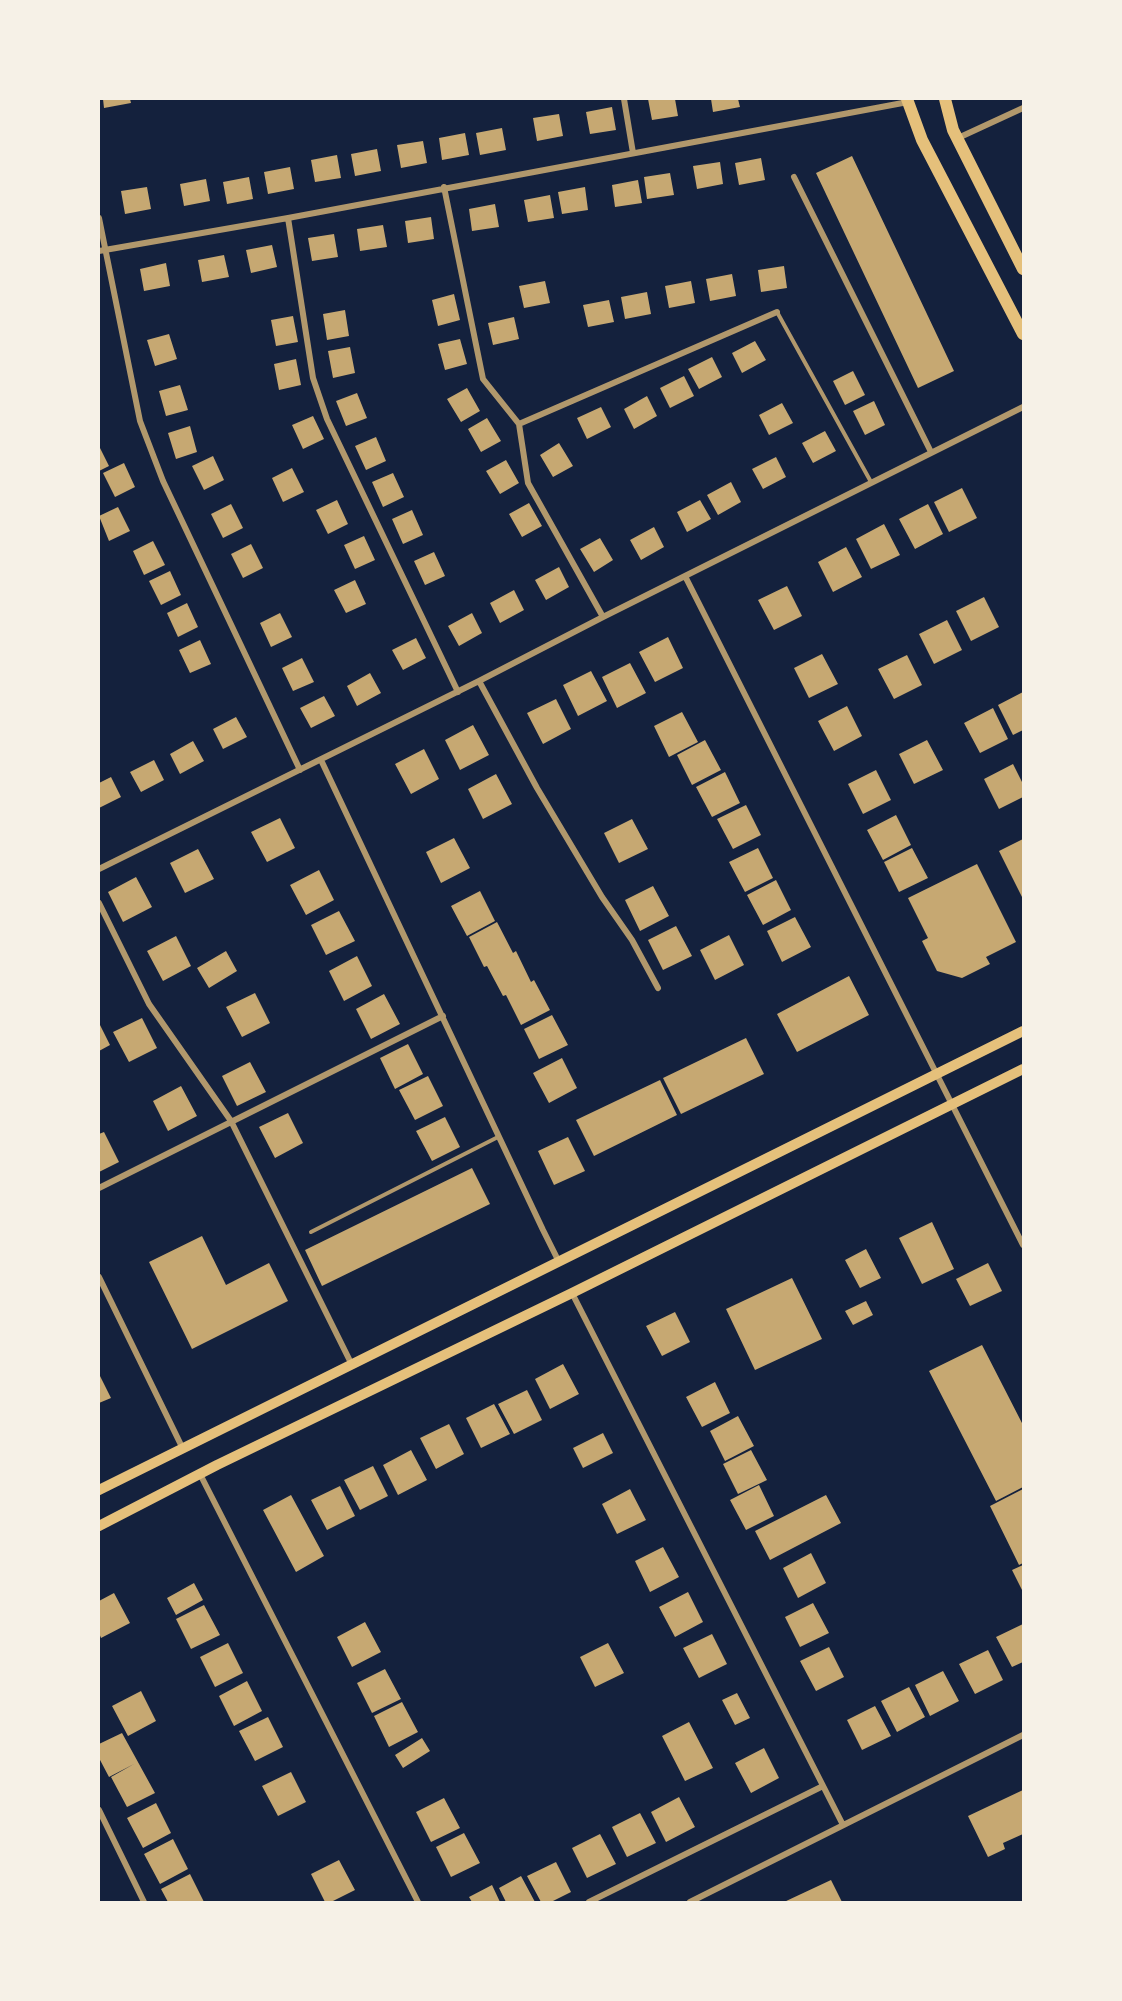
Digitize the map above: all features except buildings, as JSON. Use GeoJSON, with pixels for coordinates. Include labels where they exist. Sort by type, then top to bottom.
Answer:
{"type":"FeatureCollection","features":[{"type":"Feature","properties":{"kind":"main road"},"geometry":{"type":"LineString","coordinates":[[945,99],[958,138],[1023,269]]}},
{"type":"Feature","properties":{"kind":"main road"},"geometry":{"type":"LineString","coordinates":[[907,100],[922,140],[1023,334]]}},
{"type":"Feature","properties":{"kind":"main road"},"geometry":{"type":"LineString","coordinates":[[99,1490],[1023,1031]]}},
{"type":"Feature","properties":{"kind":"main road"},"geometry":{"type":"LineString","coordinates":[[99,1526],[200,1474],[572,1293],[1023,1069]]}},
{"type":"Feature","properties":{"kind":"street"},"geometry":{"type":"LineString","coordinates":[[624,99],[633,153]]}},
{"type":"Feature","properties":{"kind":"street"},"geometry":{"type":"LineString","coordinates":[[102,250],[288,218],[907,100]]}},
{"type":"Feature","properties":{"kind":"street"},"geometry":{"type":"LineString","coordinates":[[958,138],[1023,108]]}},
{"type":"Feature","properties":{"kind":"street"},"geometry":{"type":"LineString","coordinates":[[794,177],[931,452]]}},
{"type":"Feature","properties":{"kind":"street"},"geometry":{"type":"LineString","coordinates":[[444,187],[483,379],[519,424],[528,483],[603,617]]}},
{"type":"Feature","properties":{"kind":"street"},"geometry":{"type":"LineString","coordinates":[[99,218],[102,250],[140,422],[163,481],[300,770]]}},
{"type":"Feature","properties":{"kind":"street"},"geometry":{"type":"LineString","coordinates":[[288,218],[313,378],[327,419],[458,692]]}},
{"type":"Feature","properties":{"kind":"street"},"geometry":{"type":"LineString","coordinates":[[519,424],[777,312]]}},
{"type":"Feature","properties":{"kind":"street"},"geometry":{"type":"LineString","coordinates":[[99,868],[458,692],[1023,407]]}},
{"type":"Feature","properties":{"kind":"street"},"geometry":{"type":"LineString","coordinates":[[685,576],[1023,1245]]}},
{"type":"Feature","properties":{"kind":"street"},"geometry":{"type":"LineString","coordinates":[[479,681],[537,788],[602,897],[632,940],[658,988]]}},
{"type":"Feature","properties":{"kind":"street"},"geometry":{"type":"LineString","coordinates":[[321,760],[559,1262]]}},
{"type":"Feature","properties":{"kind":"street"},"geometry":{"type":"LineString","coordinates":[[99,903],[149,1004],[231,1121],[352,1366]]}},
{"type":"Feature","properties":{"kind":"street"},"geometry":{"type":"LineString","coordinates":[[99,1188],[443,1016]]}},
{"type":"Feature","properties":{"kind":"street"},"geometry":{"type":"LineString","coordinates":[[99,1277],[183,1449]]}},
{"type":"Feature","properties":{"kind":"street"},"geometry":{"type":"LineString","coordinates":[[572,1293],[843,1825]]}},
{"type":"Feature","properties":{"kind":"street"},"geometry":{"type":"LineString","coordinates":[[200,1474],[418,1902]]}},
{"type":"Feature","properties":{"kind":"street"},"geometry":{"type":"LineString","coordinates":[[690,1902],[1023,1735]]}},
{"type":"Feature","properties":{"kind":"street"},"geometry":{"type":"LineString","coordinates":[[589,1902],[824,1786]]}},
{"type":"Feature","properties":{"kind":"street"},"geometry":{"type":"LineString","coordinates":[[99,1810],[144,1902]]}},
{"type":"Feature","properties":{"kind":"lane"},"geometry":{"type":"LineString","coordinates":[[777,312],[872,482]]}},
{"type":"Feature","properties":{"kind":"lane"},"geometry":{"type":"LineString","coordinates":[[311,1232],[499,1136]]}},
{"type":"Feature","properties":{"kind":"lane"},"geometry":{"type":"LineString","coordinates":[[99,1295],[106,1292]]}}]}
